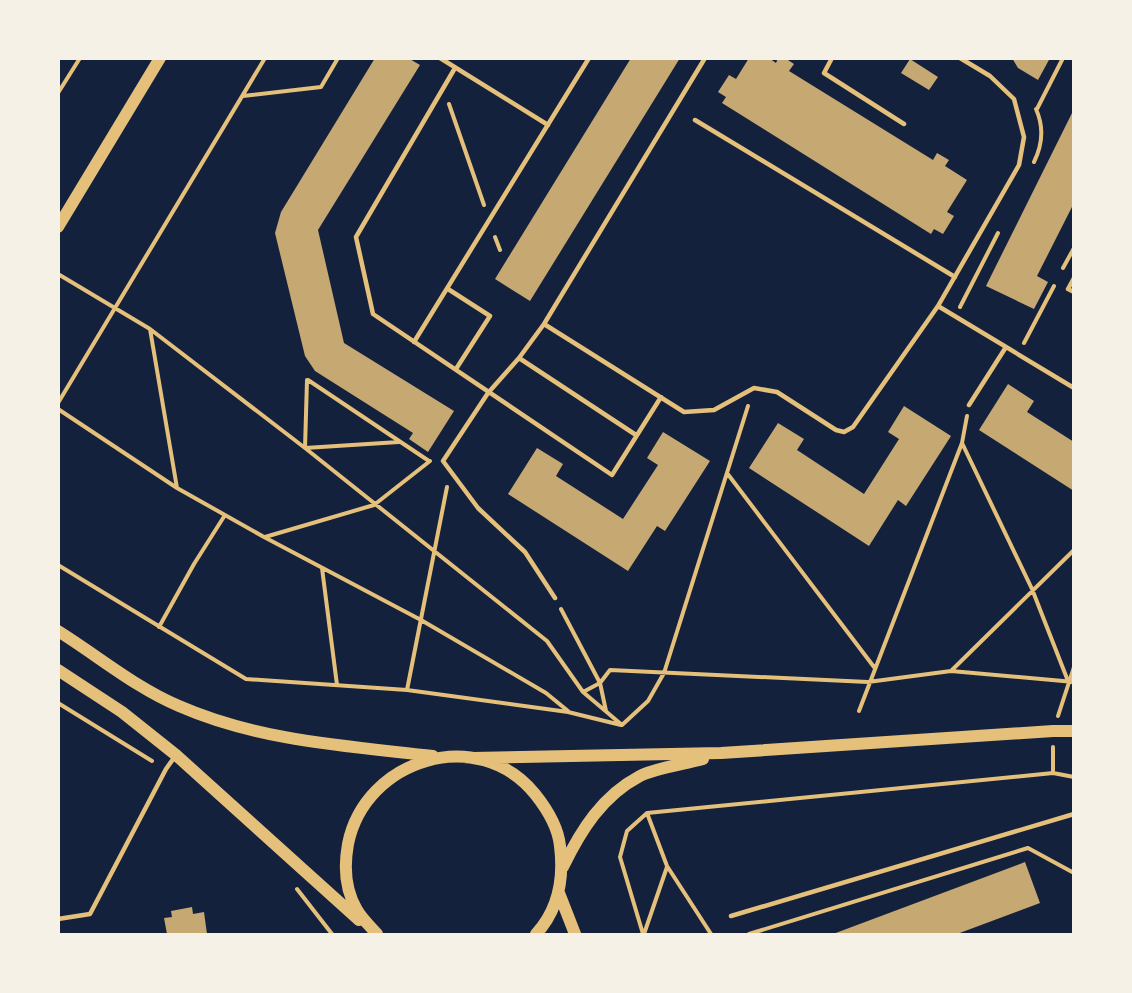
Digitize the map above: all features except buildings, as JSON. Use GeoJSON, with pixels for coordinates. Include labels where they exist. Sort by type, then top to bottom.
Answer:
{"type":"FeatureCollection","features":[{"type":"Feature","properties":{"kind":"main road"},"geometry":{"type":"LineString","coordinates":[[58,227],[160,58]]}},
{"type":"Feature","properties":{"kind":"main road"},"geometry":{"type":"LineString","coordinates":[[58,632],[143,687],[176,705],[242,729],[278,737],[440,757],[721,753],[1074,731]]}},
{"type":"Feature","properties":{"kind":"main road"},"geometry":{"type":"LineString","coordinates":[[58,670],[122,712],[176,755],[377,934]]}},
{"type":"Feature","properties":{"kind":"main road"},"geometry":{"type":"LineString","coordinates":[[563,868],[578,835],[595,813],[614,795],[641,776],[721,753]]}},
{"type":"Feature","properties":{"kind":"main road"},"geometry":{"type":"LineString","coordinates":[[377,934],[357,911],[348,889],[345,859],[351,829],[365,802],[385,780],[411,765],[440,757]]}},
{"type":"Feature","properties":{"kind":"main road"},"geometry":{"type":"LineString","coordinates":[[473,758],[503,768],[528,785],[547,809],[559,837],[563,868],[560,893],[546,924],[536,934]]}},
{"type":"Feature","properties":{"kind":"main road"},"geometry":{"type":"LineString","coordinates":[[560,893],[575,934]]}},
{"type":"Feature","properties":{"kind":"lane"},"geometry":{"type":"LineString","coordinates":[[440,58],[548,125]]}},
{"type":"Feature","properties":{"kind":"lane"},"geometry":{"type":"LineString","coordinates":[[414,342],[589,58]]}},
{"type":"Feature","properties":{"kind":"lane"},"geometry":{"type":"LineString","coordinates":[[555,598],[525,552],[478,508],[443,461],[488,393],[519,358],[544,324],[705,58]]}},
{"type":"Feature","properties":{"kind":"lane"},"geometry":{"type":"LineString","coordinates":[[832,58],[824,73],[904,124]]}},
{"type":"Feature","properties":{"kind":"lane"},"geometry":{"type":"LineString","coordinates":[[544,324],[684,412],[714,410],[754,388],[777,392],[836,430],[844,432],[853,426],[938,306],[1019,165],[1024,137],[1014,99],[990,76],[960,58]]}},
{"type":"Feature","properties":{"kind":"lane"},"geometry":{"type":"LineString","coordinates":[[455,68],[356,237],[373,314],[612,475],[661,398]]}},
{"type":"Feature","properties":{"kind":"lane"},"geometry":{"type":"LineString","coordinates":[[695,120],[955,278]]}},
{"type":"Feature","properties":{"kind":"lane"},"geometry":{"type":"LineString","coordinates":[[1074,278],[1068,289],[1074,292]]}},
{"type":"Feature","properties":{"kind":"lane"},"geometry":{"type":"LineString","coordinates":[[448,289],[490,316],[456,369]]}},
{"type":"Feature","properties":{"kind":"lane"},"geometry":{"type":"LineString","coordinates":[[938,306],[1074,388]]}},
{"type":"Feature","properties":{"kind":"lane"},"geometry":{"type":"LineString","coordinates":[[969,405],[1006,346]]}},
{"type":"Feature","properties":{"kind":"lane"},"geometry":{"type":"LineString","coordinates":[[519,358],[636,435]]}},
{"type":"Feature","properties":{"kind":"lane"},"geometry":{"type":"LineString","coordinates":[[58,919],[90,914],[166,769],[176,755]]}},
{"type":"Feature","properties":{"kind":"lane"},"geometry":{"type":"LineString","coordinates":[[731,916],[1074,813]]}},
{"type":"Feature","properties":{"kind":"path"},"geometry":{"type":"LineString","coordinates":[[58,93],[80,58]]}},
{"type":"Feature","properties":{"kind":"path"},"geometry":{"type":"LineString","coordinates":[[58,403],[265,58]]}},
{"type":"Feature","properties":{"kind":"path"},"geometry":{"type":"LineString","coordinates":[[242,96],[321,87],[338,58]]}},
{"type":"Feature","properties":{"kind":"path"},"geometry":{"type":"LineString","coordinates":[[1036,109],[1064,58]]}},
{"type":"Feature","properties":{"kind":"path"},"geometry":{"type":"LineString","coordinates":[[444,87],[500,250]]}},
{"type":"Feature","properties":{"kind":"path"},"geometry":{"type":"LineString","coordinates":[[1062,270],[1074,248]]}},
{"type":"Feature","properties":{"kind":"path"},"geometry":{"type":"LineString","coordinates":[[58,274],[150,329],[305,448],[547,641],[583,692],[622,725]]}},
{"type":"Feature","properties":{"kind":"path"},"geometry":{"type":"LineString","coordinates":[[1018,354],[1057,280]]}},
{"type":"Feature","properties":{"kind":"path"},"geometry":{"type":"LineString","coordinates":[[150,329],[177,488]]}},
{"type":"Feature","properties":{"kind":"path"},"geometry":{"type":"LineString","coordinates":[[305,448],[307,380],[429,461],[443,461],[448,483],[407,690]]}},
{"type":"Feature","properties":{"kind":"path"},"geometry":{"type":"LineString","coordinates":[[622,725],[648,701],[664,673],[754,388]]}},
{"type":"Feature","properties":{"kind":"path"},"geometry":{"type":"LineString","coordinates":[[859,711],[868,682],[962,442],[969,405]]}},
{"type":"Feature","properties":{"kind":"path"},"geometry":{"type":"LineString","coordinates":[[58,409],[177,488],[421,620],[546,693],[568,711]]}},
{"type":"Feature","properties":{"kind":"path"},"geometry":{"type":"LineString","coordinates":[[305,448],[399,442]]}},
{"type":"Feature","properties":{"kind":"path"},"geometry":{"type":"LineString","coordinates":[[583,692],[600,682],[610,670],[868,682],[951,671],[1071,681],[1032,589],[962,442]]}},
{"type":"Feature","properties":{"kind":"path"},"geometry":{"type":"LineString","coordinates":[[264,537],[374,505],[429,461]]}},
{"type":"Feature","properties":{"kind":"path"},"geometry":{"type":"LineString","coordinates":[[727,472],[874,668]]}},
{"type":"Feature","properties":{"kind":"path"},"geometry":{"type":"LineString","coordinates":[[159,627],[194,564],[225,515]]}},
{"type":"Feature","properties":{"kind":"path"},"geometry":{"type":"LineString","coordinates":[[951,671],[1074,550]]}},
{"type":"Feature","properties":{"kind":"path"},"geometry":{"type":"LineString","coordinates":[[58,565],[246,679],[407,690],[568,711],[622,725]]}},
{"type":"Feature","properties":{"kind":"path"},"geometry":{"type":"LineString","coordinates":[[322,568],[337,685]]}},
{"type":"Feature","properties":{"kind":"path"},"geometry":{"type":"LineString","coordinates":[[555,598],[600,682],[606,711]]}},
{"type":"Feature","properties":{"kind":"path"},"geometry":{"type":"LineString","coordinates":[[58,703],[166,769]]}},
{"type":"Feature","properties":{"kind":"path"},"geometry":{"type":"LineString","coordinates":[[643,934],[620,857],[627,831],[647,813],[1053,773],[1074,777]]}},
{"type":"Feature","properties":{"kind":"path"},"geometry":{"type":"LineString","coordinates":[[647,813],[667,866],[711,934]]}},
{"type":"Feature","properties":{"kind":"path"},"geometry":{"type":"LineString","coordinates":[[749,934],[1028,848],[1074,873]]}},
{"type":"Feature","properties":{"kind":"path"},"geometry":{"type":"LineString","coordinates":[[643,934],[667,866]]}},
{"type":"Feature","properties":{"kind":"path"},"geometry":{"type":"LineString","coordinates":[[292,883],[332,934]]}}]}
